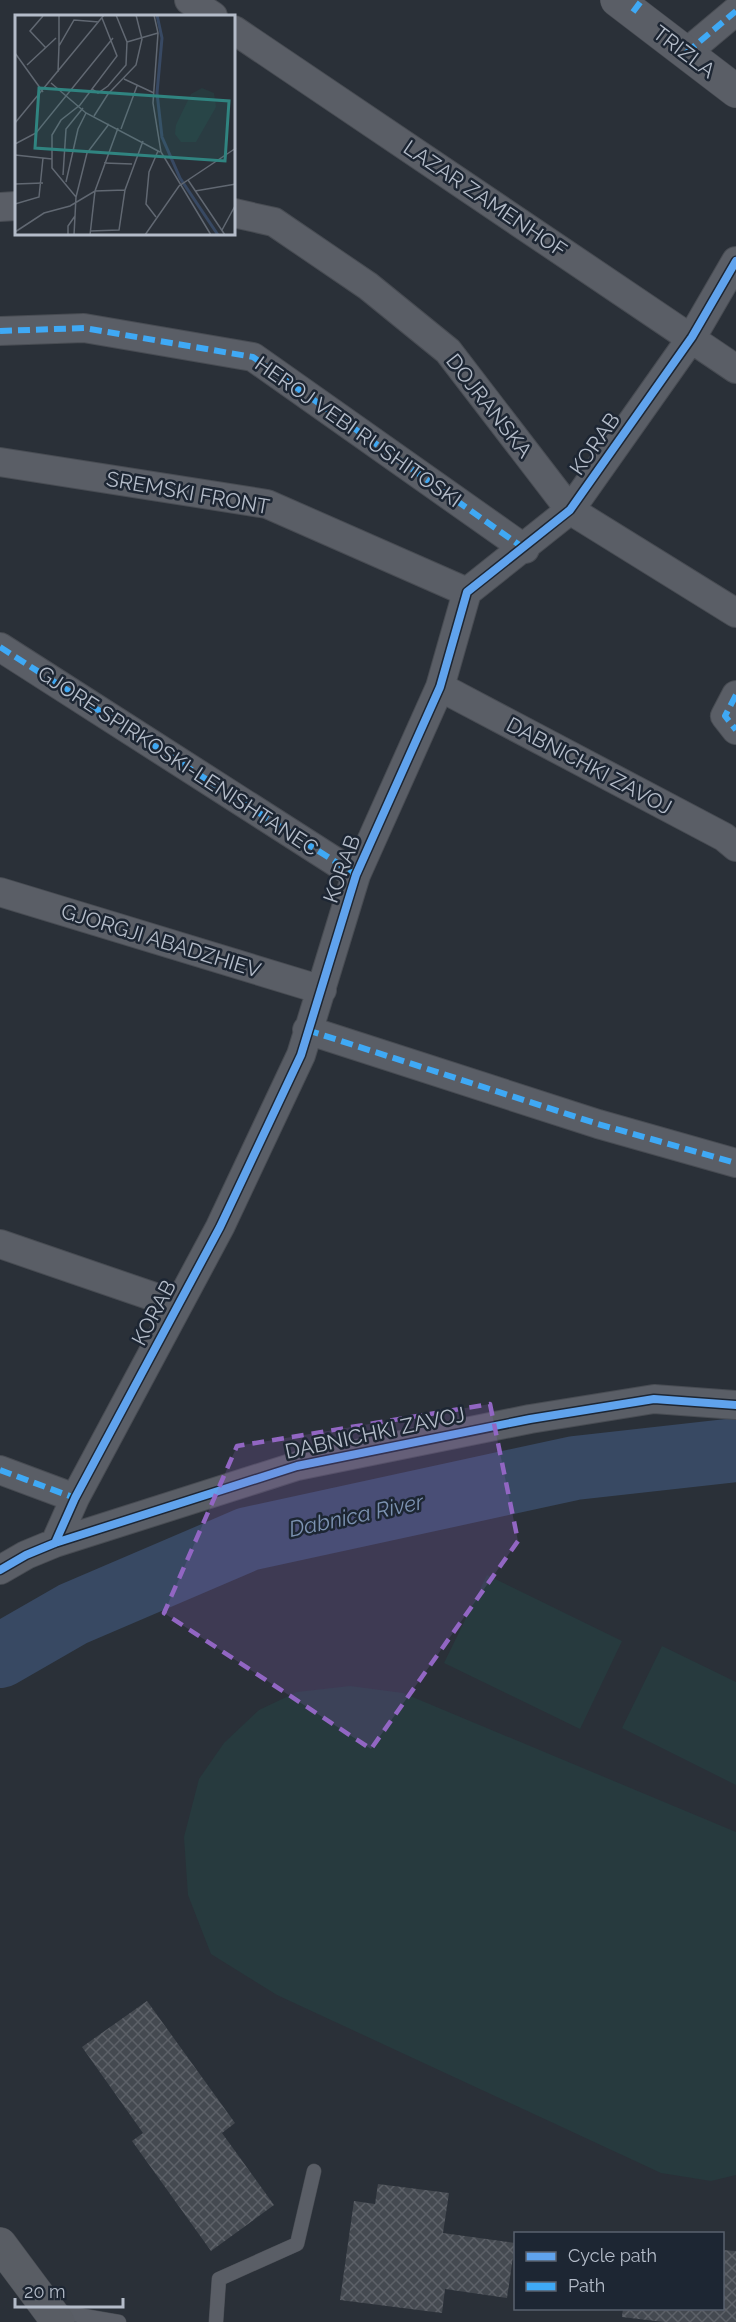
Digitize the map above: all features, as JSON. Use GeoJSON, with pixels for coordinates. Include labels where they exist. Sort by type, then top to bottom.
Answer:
{"type":"FeatureCollection","features":[{"type":"Feature","properties":{"kind":"main road"},"geometry":{"type":"LineString","coordinates":[[0,2244],[53,2316]]}},
{"type":"Feature","properties":{"kind":"street"},"geometry":{"type":"LineString","coordinates":[[184,15],[187,0],[211,15]]}},
{"type":"Feature","properties":{"kind":"street","name":"TRIZLA"},"geometry":{"type":"LineString","coordinates":[[631,4],[686,53],[736,91]]}},
{"type":"Feature","properties":{"kind":"street"},"geometry":{"type":"LineString","coordinates":[[686,53],[736,11]]}},
{"type":"Feature","properties":{"kind":"street","name":"LAZAR ZAMENHOF"},"geometry":{"type":"LineString","coordinates":[[236,31],[692,337],[736,369]]}},
{"type":"Feature","properties":{"kind":"street"},"geometry":{"type":"LineString","coordinates":[[0,207],[15,206]]}},
{"type":"Feature","properties":{"kind":"street","name":"DOJRANSKA"},"geometry":{"type":"LineString","coordinates":[[236,213],[274,222],[368,286],[447,351],[570,510],[736,613]]}},
{"type":"Feature","properties":{"kind":"street","name":"KORAB"},"geometry":{"type":"LineString","coordinates":[[55,1544],[75,1498],[220,1227],[301,1055],[356,875],[440,687],[467,592],[525,549],[570,510],[692,337],[736,261]]}},
{"type":"Feature","properties":{"kind":"street","name":"HEROJ VEBI RUSHITOSKI"},"geometry":{"type":"LineString","coordinates":[[0,331],[84,328],[253,357],[525,549]]}},
{"type":"Feature","properties":{"kind":"street","name":"SREMSKI FRONT"},"geometry":{"type":"LineString","coordinates":[[0,462],[267,504],[467,592]]}},
{"type":"Feature","properties":{"kind":"street","name":"GJORE SPIRKOSKI-LENISHTANEC"},"geometry":{"type":"LineString","coordinates":[[0,647],[356,875]]}},
{"type":"Feature","properties":{"kind":"street","name":"DABNICHKI ZAVOJ"},"geometry":{"type":"LineString","coordinates":[[440,687],[724,837],[736,847]]}},
{"type":"Feature","properties":{"kind":"street"},"geometry":{"type":"LineString","coordinates":[[736,695],[725,716],[736,730]]}},
{"type":"Feature","properties":{"kind":"street","name":"GJORGJI ABADZHIEV"},"geometry":{"type":"LineString","coordinates":[[0,892],[322,990]]}},
{"type":"Feature","properties":{"kind":"street"},"geometry":{"type":"LineString","coordinates":[[307,1030],[598,1124],[736,1162]]}},
{"type":"Feature","properties":{"kind":"street"},"geometry":{"type":"LineString","coordinates":[[0,1244],[178,1305]]}},
{"type":"Feature","properties":{"kind":"street","name":"DABNICHKI ZAVOJ"},"geometry":{"type":"LineString","coordinates":[[0,1570],[26,1555],[55,1544],[297,1466],[483,1428],[654,1399],[736,1405]]}},
{"type":"Feature","properties":{"kind":"street"},"geometry":{"type":"LineString","coordinates":[[0,1470],[75,1498]]}},
{"type":"Feature","properties":{"kind":"lane"},"geometry":{"type":"LineString","coordinates":[[216,2322],[219,2279],[297,2244],[314,2171]]}},
{"type":"Feature","properties":{"kind":"lane"},"geometry":{"type":"LineString","coordinates":[[53,2316],[119,2322]]}},
{"type":"Feature","properties":{"kind":"highlighted area"},"geometry":{"type":"Polygon","coordinates":[[[490,1404],[518,1541],[371,1749],[164,1613],[237,1446],[490,1404]]]}},
{"type":"Feature","properties":{"kind":"green space"},"geometry":{"type":"Polygon","coordinates":[[[487,1575],[622,1641],[580,1729],[444,1663],[487,1575]]]}},
{"type":"Feature","properties":{"kind":"green space"},"geometry":{"type":"Polygon","coordinates":[[[662,1646],[736,1682],[736,1785],[622,1728],[662,1646]]]}},
{"type":"Feature","properties":{"kind":"green space"},"geometry":{"type":"Polygon","coordinates":[[[350,1686],[403,1693],[736,1832],[736,2175],[711,2181],[661,2173],[277,1995],[211,1954],[188,1895],[184,1837],[199,1779],[224,1743],[259,1710],[297,1692],[350,1686]]]}},
{"type":"Feature","properties":{"kind":"building"},"geometry":{"type":"Polygon","coordinates":[[[147,2001],[235,2123],[222,2133],[274,2205],[211,2251],[132,2141],[143,2133],[82,2047],[147,2001]]]}},
{"type":"Feature","properties":{"kind":"building"},"geometry":{"type":"Polygon","coordinates":[[[378,2184],[449,2193],[443,2233],[514,2243],[507,2298],[445,2289],[442,2313],[340,2300],[354,2201],[375,2204],[378,2184]]]}},
{"type":"Feature","properties":{"kind":"building"},"geometry":{"type":"Polygon","coordinates":[[[724,2250],[736,2251],[736,2322],[664,2322],[622,2317],[623,2310],[724,2310],[724,2250]]]}},
{"type":"Feature","properties":{"kind":"waterway","name":"Dabnica River"},"geometry":{"type":"LineString","coordinates":[[0,1656],[73,1614],[248,1539],[575,1468],[736,1450]]}},
{"type":"Feature","properties":{"kind":"marked path"},"geometry":{"type":"LineString","coordinates":[[633,12],[642,0]]}},
{"type":"Feature","properties":{"kind":"marked path"},"geometry":{"type":"LineString","coordinates":[[686,53],[736,11]]}},
{"type":"Feature","properties":{"kind":"marked path"},"geometry":{"type":"LineString","coordinates":[[0,331],[84,328],[253,357],[525,549]]}},
{"type":"Feature","properties":{"kind":"marked path"},"geometry":{"type":"LineString","coordinates":[[0,647],[356,875]]}},
{"type":"Feature","properties":{"kind":"marked path"},"geometry":{"type":"LineString","coordinates":[[736,695],[725,716],[736,730]]}},
{"type":"Feature","properties":{"kind":"marked path"},"geometry":{"type":"LineString","coordinates":[[307,1030],[598,1124],[736,1163]]}},
{"type":"Feature","properties":{"kind":"marked path"},"geometry":{"type":"LineString","coordinates":[[0,1470],[75,1498]]}},
{"type":"Feature","properties":{"kind":"cycle path"},"geometry":{"type":"LineString","coordinates":[[55,1543],[75,1498],[220,1227],[301,1055],[356,875],[440,687],[467,592],[570,510],[692,337],[736,261]]}},
{"type":"Feature","properties":{"kind":"cycle path"},"geometry":{"type":"LineString","coordinates":[[0,1570],[26,1555],[55,1543],[297,1466],[530,1419],[654,1399],[736,1405]]}}]}
